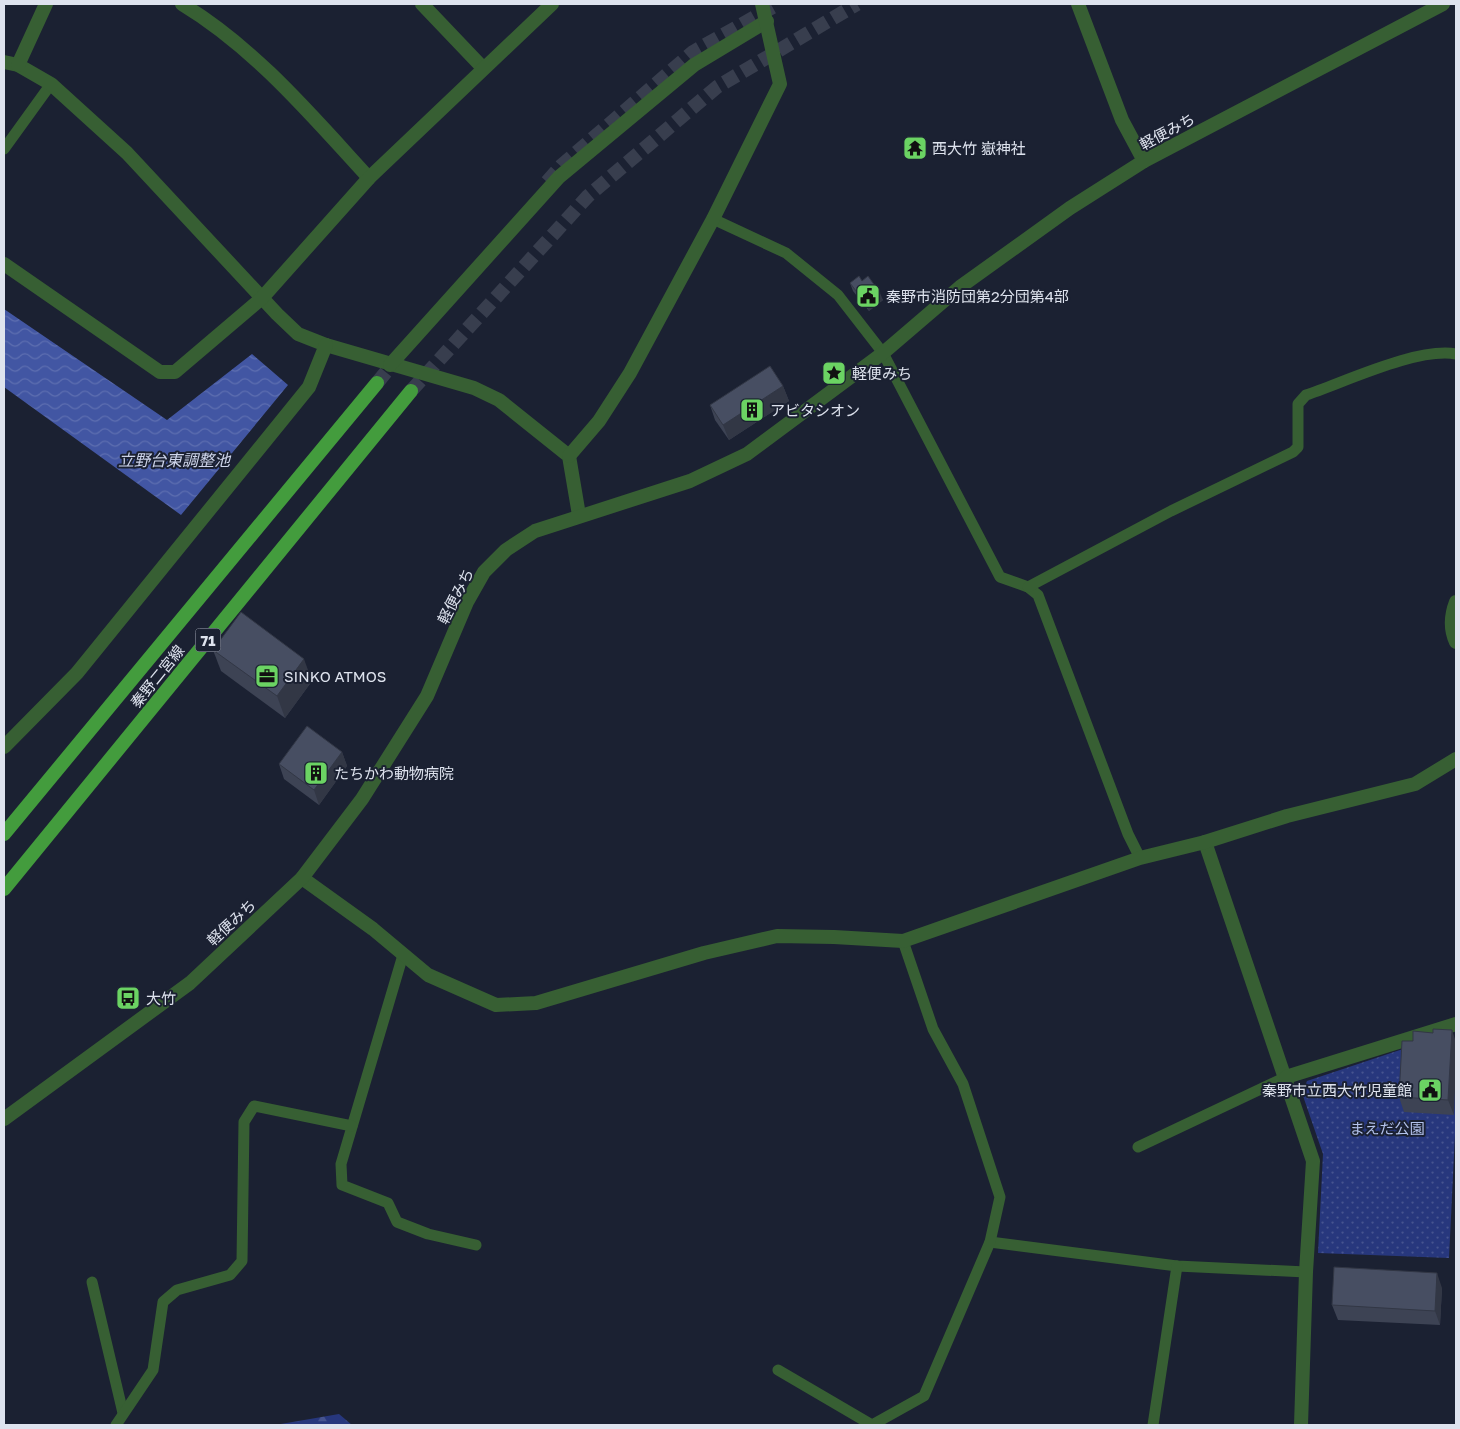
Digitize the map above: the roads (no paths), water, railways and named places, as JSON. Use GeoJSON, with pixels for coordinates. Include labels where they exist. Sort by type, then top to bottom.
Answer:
{"type":"FeatureCollection","features":[{"type":"Feature","properties":{"kind":"main road","name":"秦野二宮線"},"geometry":{"type":"LineString","coordinates":[[4,834],[377,382]]}},
{"type":"Feature","properties":{"kind":"main road","name":"秦野二宮線"},"geometry":{"type":"LineString","coordinates":[[4,889],[411,391]]}},
{"type":"Feature","properties":{"kind":"street"},"geometry":{"type":"LineString","coordinates":[[18,65],[46,4]]}},
{"type":"Feature","properties":{"kind":"street"},"geometry":{"type":"LineString","coordinates":[[182,4],[245,50],[307,111],[369,178]]}},
{"type":"Feature","properties":{"kind":"street"},"geometry":{"type":"LineString","coordinates":[[422,4],[483,68]]}},
{"type":"Feature","properties":{"kind":"street"},"geometry":{"type":"LineString","coordinates":[[4,264],[160,372],[175,372],[262,298],[369,178],[552,4]]}},
{"type":"Feature","properties":{"kind":"street"},"geometry":{"type":"LineString","coordinates":[[569,456],[599,421],[630,373],[713,219],[780,84],[762,4]]}},
{"type":"Feature","properties":{"kind":"street"},"geometry":{"type":"LineString","coordinates":[[1078,4],[1122,120],[1144,161]]}},
{"type":"Feature","properties":{"kind":"street","name":"軽便みち"},"geometry":{"type":"LineString","coordinates":[[4,1119],[190,983],[302,878],[362,799],[426,696],[467,602],[484,572],[506,550],[535,531],[690,481],[747,454],[883,353],[960,287],[1070,208],[1144,161],[1443,4]]}},
{"type":"Feature","properties":{"kind":"street"},"geometry":{"type":"LineString","coordinates":[[390,365],[560,177],[694,65],[767,21]]}},
{"type":"Feature","properties":{"kind":"street"},"geometry":{"type":"LineString","coordinates":[[4,62],[18,65],[51,84],[127,153],[298,334],[390,365],[474,388],[499,400],[569,456],[579,516]]}},
{"type":"Feature","properties":{"kind":"street"},"geometry":{"type":"LineString","coordinates":[[4,747],[77,673],[309,387],[326,345]]}},
{"type":"Feature","properties":{"kind":"street"},"geometry":{"type":"LineString","coordinates":[[1456,602],[1452,613],[1453,635],[1456,642]]}},
{"type":"Feature","properties":{"kind":"street"},"geometry":{"type":"LineString","coordinates":[[302,878],[373,929],[428,975],[496,1005],[536,1003],[704,953],[777,936],[834,936],[903,941],[1140,858],[1205,842],[1287,816],[1415,784],[1456,759]]}},
{"type":"Feature","properties":{"kind":"street"},"geometry":{"type":"LineString","coordinates":[[1205,842],[1313,1161],[1306,1272],[1301,1425]]}},
{"type":"Feature","properties":{"kind":"street"},"geometry":{"type":"LineString","coordinates":[[1286,1077],[1456,1024]]}},
{"type":"Feature","properties":{"kind":"lane"},"geometry":{"type":"LineString","coordinates":[[4,149],[51,84]]}},
{"type":"Feature","properties":{"kind":"lane"},"geometry":{"type":"LineString","coordinates":[[713,219],[786,253],[838,295],[883,353],[1000,577],[1028,587],[1038,595],[1128,834],[1140,858]]}},
{"type":"Feature","properties":{"kind":"lane"},"geometry":{"type":"LineString","coordinates":[[1028,587],[1171,511],[1293,452],[1298,447],[1298,404],[1306,395],[1406,360],[1448,352],[1456,354]]}},
{"type":"Feature","properties":{"kind":"lane"},"geometry":{"type":"LineString","coordinates":[[778,1370],[872,1425],[924,1396],[990,1242],[1000,1197],[963,1084],[933,1029],[903,941]]}},
{"type":"Feature","properties":{"kind":"lane"},"geometry":{"type":"LineString","coordinates":[[403,955],[341,1164],[342,1185],[388,1203],[397,1222],[428,1234],[476,1245]]}},
{"type":"Feature","properties":{"kind":"lane"},"geometry":{"type":"LineString","coordinates":[[1138,1147],[1286,1077]]}},
{"type":"Feature","properties":{"kind":"lane"},"geometry":{"type":"LineString","coordinates":[[116,1425],[153,1370],[163,1302],[178,1290],[230,1275],[242,1261],[244,1122],[254,1106],[352,1126]]}},
{"type":"Feature","properties":{"kind":"lane"},"geometry":{"type":"LineString","coordinates":[[990,1242],[1177,1266],[1306,1272]]}},
{"type":"Feature","properties":{"kind":"lane"},"geometry":{"type":"LineString","coordinates":[[1153,1425],[1177,1266]]}},
{"type":"Feature","properties":{"kind":"lane"},"geometry":{"type":"LineString","coordinates":[[92,1282],[124,1413]]}},
{"type":"Feature","properties":{"kind":"water","name":"立野台東調整池"},"geometry":{"type":"Polygon","coordinates":[[[4,309],[167,420],[252,354],[288,385],[181,515],[4,387],[4,309]]]}},
{"type":"Feature","properties":{"kind":"tunnel"},"geometry":{"type":"LineString","coordinates":[[547,182],[562,165],[693,52],[778,4]]}},
{"type":"Feature","properties":{"kind":"tunnel"},"geometry":{"type":"LineString","coordinates":[[411,391],[588,196],[717,87],[857,4]]}},
{"type":"Feature","properties":{"kind":"tunnel"},"geometry":{"type":"LineString","coordinates":[[377,383],[399,356]]}},
{"type":"Feature","properties":{"kind":"place","name":"西大竹 嶽神社"},"geometry":{"type":"Point","coordinates":[915,148]}},
{"type":"Feature","properties":{"kind":"place","name":"秦野市消防団第2分団第4部"},"geometry":{"type":"Point","coordinates":[868,296]}},
{"type":"Feature","properties":{"kind":"place","name":"軽便みち"},"geometry":{"type":"Point","coordinates":[834,373]}},
{"type":"Feature","properties":{"kind":"place","name":"アビタシオン"},"geometry":{"type":"Point","coordinates":[752,410]}},
{"type":"Feature","properties":{"kind":"place","name":"SINKO ATMOS"},"geometry":{"type":"Point","coordinates":[267,676]}},
{"type":"Feature","properties":{"kind":"place","name":"たちかわ動物病院"},"geometry":{"type":"Point","coordinates":[316,773]}},
{"type":"Feature","properties":{"kind":"place","name":"大竹"},"geometry":{"type":"Point","coordinates":[128,998]}},
{"type":"Feature","properties":{"kind":"place","name":"秦野市立西大竹児童館"},"geometry":{"type":"Point","coordinates":[1430,1090]}},
{"type":"Feature","properties":{"kind":"park label","name":"まえだ公園"},"geometry":{"type":"Point","coordinates":[1387,1128]}}]}
